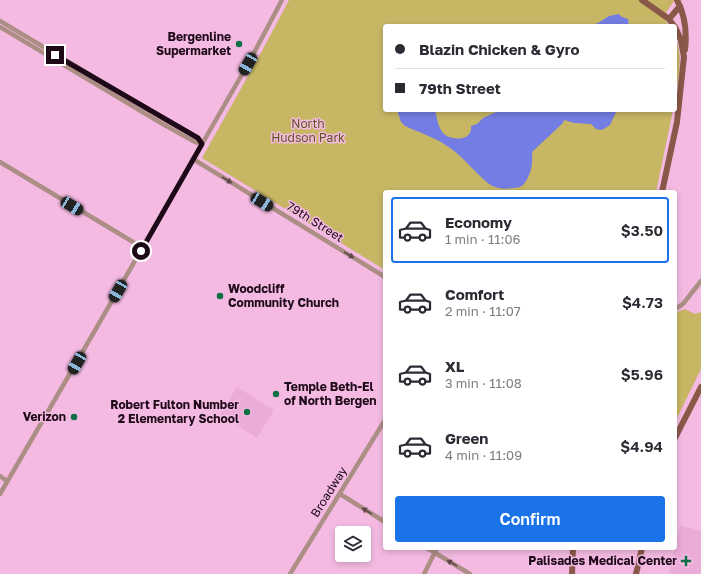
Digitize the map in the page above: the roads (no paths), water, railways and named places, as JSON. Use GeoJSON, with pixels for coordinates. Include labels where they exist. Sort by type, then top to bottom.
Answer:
{"type":"FeatureCollection","features":[{"type":"Feature","properties":{"kind":"main road"},"geometry":{"type":"LineString","coordinates":[[642,0],[669,19],[673,24]]}},
{"type":"Feature","properties":{"kind":"main road"},"geometry":{"type":"LineString","coordinates":[[669,19],[678,3]]}},
{"type":"Feature","properties":{"kind":"main road"},"geometry":{"type":"LineString","coordinates":[[662,190],[677,122],[686,33],[678,3]]}},
{"type":"Feature","properties":{"kind":"main road"},"geometry":{"type":"LineString","coordinates":[[677,31],[681,40],[684,57]]}},
{"type":"Feature","properties":{"kind":"main road"},"geometry":{"type":"LineString","coordinates":[[677,434],[701,387]]}},
{"type":"Feature","properties":{"kind":"main road"},"geometry":{"type":"LineString","coordinates":[[572,574],[573,550]]}},
{"type":"Feature","properties":{"kind":"main road"},"geometry":{"type":"LineString","coordinates":[[636,574],[642,550]]}},
{"type":"Feature","properties":{"kind":"street"},"geometry":{"type":"LineString","coordinates":[[0,494],[143,248],[248,64],[282,0]]}},
{"type":"Feature","properties":{"kind":"street"},"geometry":{"type":"LineString","coordinates":[[0,21],[198,138],[202,144]]}},
{"type":"Feature","properties":{"kind":"street"},"geometry":{"type":"LineString","coordinates":[[0,27],[162,123],[195,142],[202,144]]}},
{"type":"Feature","properties":{"kind":"street","name":"79th Street"},"geometry":{"type":"LineString","coordinates":[[193,159],[383,276]]}},
{"type":"Feature","properties":{"kind":"street"},"geometry":{"type":"LineString","coordinates":[[0,162],[143,248]]}},
{"type":"Feature","properties":{"kind":"street"},"geometry":{"type":"LineString","coordinates":[[677,308],[683,304],[701,281]]}},
{"type":"Feature","properties":{"kind":"street","name":"Broadway"},"geometry":{"type":"LineString","coordinates":[[290,574],[383,423]]}},
{"type":"Feature","properties":{"kind":"street"},"geometry":{"type":"LineString","coordinates":[[0,476],[7,482]]}},
{"type":"Feature","properties":{"kind":"street"},"geometry":{"type":"LineString","coordinates":[[340,494],[383,521]]}},
{"type":"Feature","properties":{"kind":"street"},"geometry":{"type":"LineString","coordinates":[[424,574],[436,550],[470,574]]}},
{"type":"Feature","properties":{"kind":"water"},"geometry":{"type":"Polygon","coordinates":[[[619,14],[628,19],[629,24],[595,24],[609,16],[619,14]]]}},
{"type":"Feature","properties":{"kind":"water"},"geometry":{"type":"Polygon","coordinates":[[[398,112],[435,112],[442,132],[452,138],[461,138],[469,135],[471,126],[496,112],[616,112],[610,125],[602,130],[596,129],[591,124],[574,123],[564,120],[563,123],[532,152],[531,169],[524,184],[517,188],[506,189],[491,185],[451,148],[405,126],[401,122],[398,112]]]}},
{"type":"Feature","properties":{"kind":"place","name":"Bergenline Supermarket"},"geometry":{"type":"Point","coordinates":[239,44]}},
{"type":"Feature","properties":{"kind":"place","name":"Woodcliff Community Church"},"geometry":{"type":"Point","coordinates":[220,296]}},
{"type":"Feature","properties":{"kind":"place","name":"Temple Beth-El of North Bergen"},"geometry":{"type":"Point","coordinates":[276,394]}},
{"type":"Feature","properties":{"kind":"place","name":"Robert Fulton Number 2 Elementary School"},"geometry":{"type":"Point","coordinates":[247,412]}},
{"type":"Feature","properties":{"kind":"place","name":"Verizon"},"geometry":{"type":"Point","coordinates":[74,417]}},
{"type":"Feature","properties":{"kind":"place","name":"Palisades Medical Center"},"geometry":{"type":"Point","coordinates":[686,561]}},
{"type":"Feature","properties":{"kind":"park label","name":"North Hudson Park"},"geometry":{"type":"Point","coordinates":[308,131]}}]}
